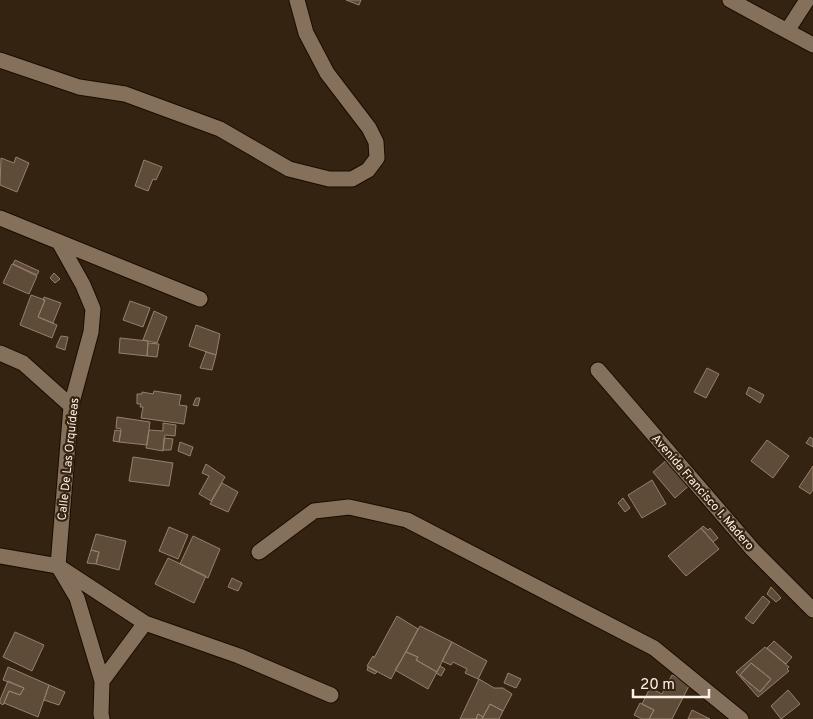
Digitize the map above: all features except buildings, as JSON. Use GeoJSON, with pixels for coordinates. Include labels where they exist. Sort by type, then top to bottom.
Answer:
{"type":"FeatureCollection","features":[{"type":"Feature","properties":{"kind":"street"},"geometry":{"type":"LineString","coordinates":[[0,60],[80,87],[125,94],[220,129],[289,169],[329,179],[352,179],[368,170],[377,158],[376,142],[369,128],[327,73],[306,33],[297,0]]}},
{"type":"Feature","properties":{"kind":"street"},"geometry":{"type":"LineString","coordinates":[[730,0],[813,45]]}},
{"type":"Feature","properties":{"kind":"street"},"geometry":{"type":"LineString","coordinates":[[787,31],[807,0]]}},
{"type":"Feature","properties":{"kind":"street"},"geometry":{"type":"LineString","coordinates":[[0,218],[200,298]]}},
{"type":"Feature","properties":{"kind":"street","name":"Calle De Las Orquídeas"},"geometry":{"type":"LineString","coordinates":[[58,566],[71,406],[91,332],[93,309],[59,242]]}},
{"type":"Feature","properties":{"kind":"street"},"geometry":{"type":"LineString","coordinates":[[0,353],[23,363],[71,406]]}},
{"type":"Feature","properties":{"kind":"street","name":"Avenida Francisco I. Madero"},"geometry":{"type":"LineString","coordinates":[[598,370],[753,550],[813,610]]}},
{"type":"Feature","properties":{"kind":"street"},"geometry":{"type":"LineString","coordinates":[[259,552],[314,511],[349,507],[407,520],[654,648],[741,719]]}},
{"type":"Feature","properties":{"kind":"street"},"geometry":{"type":"LineString","coordinates":[[1,559],[58,566],[145,623],[239,656],[331,695]]}},
{"type":"Feature","properties":{"kind":"street"},"geometry":{"type":"LineString","coordinates":[[58,566],[77,598],[102,681],[102,719]]}},
{"type":"Feature","properties":{"kind":"street"},"geometry":{"type":"LineString","coordinates":[[102,681],[145,623]]}}]}
